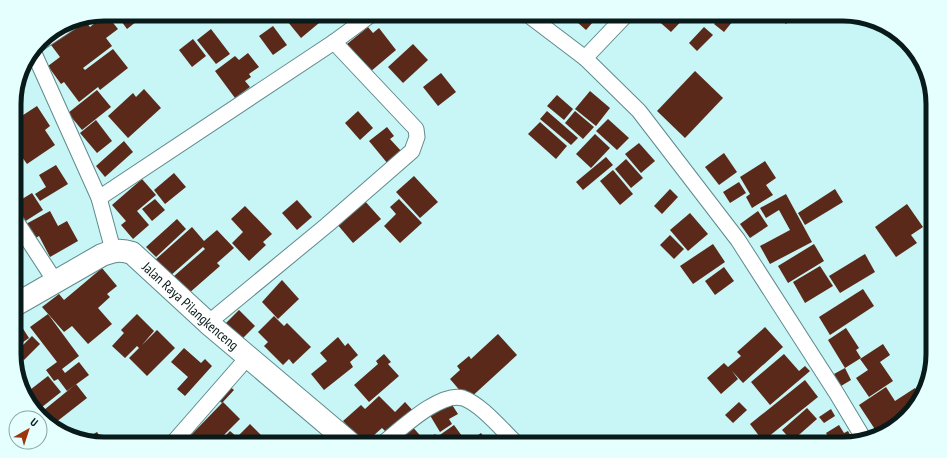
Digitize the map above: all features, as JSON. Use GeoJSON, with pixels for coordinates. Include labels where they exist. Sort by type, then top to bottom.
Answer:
{"type":"FeatureCollection","features":[{"type":"Feature","properties":{"kind":"main road","name":"Jalan Raya Pilangkenceng"},"geometry":{"type":"LineString","coordinates":[[113,250],[123,250],[136,256],[208,323],[343,437]]}},
{"type":"Feature","properties":{"kind":"main road"},"geometry":{"type":"LineString","coordinates":[[21,302],[55,281],[113,250]]}},
{"type":"Feature","properties":{"kind":"street"},"geometry":{"type":"LineString","coordinates":[[98,198],[334,42],[362,21]]}},
{"type":"Feature","properties":{"kind":"street"},"geometry":{"type":"LineString","coordinates":[[536,21],[585,58],[639,111],[738,240],[861,435]]}},
{"type":"Feature","properties":{"kind":"street"},"geometry":{"type":"LineString","coordinates":[[585,58],[620,21]]}},
{"type":"Feature","properties":{"kind":"street"},"geometry":{"type":"LineString","coordinates":[[208,323],[327,225],[412,151],[416,143],[416,129],[334,42]]}},
{"type":"Feature","properties":{"kind":"street"},"geometry":{"type":"LineString","coordinates":[[36,57],[98,198],[113,250]]}},
{"type":"Feature","properties":{"kind":"street"},"geometry":{"type":"LineString","coordinates":[[21,229],[55,281]]}},
{"type":"Feature","properties":{"kind":"street"},"geometry":{"type":"LineString","coordinates":[[178,437],[248,357]]}},
{"type":"Feature","properties":{"kind":"street"},"geometry":{"type":"LineString","coordinates":[[391,437],[435,403],[452,398],[463,398],[479,407],[510,437]]}},
{"type":"Feature","properties":{"kind":"building"},"geometry":{"type":"Polygon","coordinates":[[[97,21],[112,21],[118,29],[106,38],[112,46],[83,68],[85,70],[113,49],[128,68],[100,90],[98,87],[79,102],[64,82],[61,84],[48,66],[60,57],[49,42],[72,27],[87,23],[90,27],[97,21]]]}},
{"type":"Feature","properties":{"kind":"building"},"geometry":{"type":"Polygon","coordinates":[[[121,21],[137,21],[127,29],[121,21]]]}},
{"type":"Feature","properties":{"kind":"building"},"geometry":{"type":"Polygon","coordinates":[[[287,21],[317,21],[319,23],[301,38],[287,21]]]}},
{"type":"Feature","properties":{"kind":"building"},"geometry":{"type":"Polygon","coordinates":[[[576,21],[594,21],[586,30],[576,21]]]}},
{"type":"Feature","properties":{"kind":"building"},"geometry":{"type":"Polygon","coordinates":[[[658,21],[681,21],[671,32],[658,21]]]}},
{"type":"Feature","properties":{"kind":"building"},"geometry":{"type":"Polygon","coordinates":[[[716,21],[733,21],[724,32],[714,24],[716,21]]]}},
{"type":"Feature","properties":{"kind":"building"},"geometry":{"type":"Polygon","coordinates":[[[273,26],[287,45],[273,55],[259,36],[273,26]]]}},
{"type":"Feature","properties":{"kind":"building"},"geometry":{"type":"Polygon","coordinates":[[[368,27],[373,33],[379,28],[396,50],[370,72],[347,44],[368,27]]]}},
{"type":"Feature","properties":{"kind":"building"},"geometry":{"type":"Polygon","coordinates":[[[704,27],[713,35],[697,51],[689,43],[704,27]]]}},
{"type":"Feature","properties":{"kind":"building"},"geometry":{"type":"Polygon","coordinates":[[[211,29],[230,54],[216,64],[197,40],[211,29]]]}},
{"type":"Feature","properties":{"kind":"building"},"geometry":{"type":"Polygon","coordinates":[[[193,39],[206,56],[192,67],[179,50],[193,39]]]}},
{"type":"Feature","properties":{"kind":"building"},"geometry":{"type":"Polygon","coordinates":[[[413,44],[428,60],[403,83],[388,67],[413,44]]]}},
{"type":"Feature","properties":{"kind":"building"},"geometry":{"type":"Polygon","coordinates":[[[248,53],[259,67],[249,74],[251,77],[245,81],[250,87],[235,98],[215,71],[235,56],[239,60],[248,53]]]}},
{"type":"Feature","properties":{"kind":"building"},"geometry":{"type":"Polygon","coordinates":[[[695,71],[723,98],[685,138],[657,111],[695,71]]]}},
{"type":"Feature","properties":{"kind":"building"},"geometry":{"type":"Polygon","coordinates":[[[441,73],[456,92],[438,106],[423,87],[441,73]]]}},
{"type":"Feature","properties":{"kind":"building"},"geometry":{"type":"Polygon","coordinates":[[[144,89],[161,108],[128,138],[108,116],[133,93],[136,97],[144,89]]]}},
{"type":"Feature","properties":{"kind":"building"},"geometry":{"type":"Polygon","coordinates":[[[97,90],[111,107],[82,130],[68,113],[97,90]]]}},
{"type":"Feature","properties":{"kind":"building"},"geometry":{"type":"Polygon","coordinates":[[[590,91],[610,108],[596,126],[575,109],[590,91]]]}},
{"type":"Feature","properties":{"kind":"building"},"geometry":{"type":"Polygon","coordinates":[[[557,95],[573,109],[564,120],[547,106],[557,95]]]}},
{"type":"Feature","properties":{"kind":"building"},"geometry":{"type":"Polygon","coordinates":[[[37,106],[50,126],[45,130],[55,145],[27,164],[21,156],[21,116],[37,106]]]}},
{"type":"Feature","properties":{"kind":"building"},"geometry":{"type":"Polygon","coordinates":[[[358,111],[373,128],[360,140],[345,123],[358,111]]]}},
{"type":"Feature","properties":{"kind":"building"},"geometry":{"type":"Polygon","coordinates":[[[547,111],[578,138],[571,145],[540,119],[547,111]]]}},
{"type":"Feature","properties":{"kind":"building"},"geometry":{"type":"Polygon","coordinates":[[[575,111],[594,127],[583,139],[565,123],[575,111]]]}},
{"type":"Feature","properties":{"kind":"building"},"geometry":{"type":"Polygon","coordinates":[[[608,119],[629,138],[617,150],[596,131],[608,119]]]}},
{"type":"Feature","properties":{"kind":"building"},"geometry":{"type":"Polygon","coordinates":[[[96,120],[112,141],[97,153],[80,133],[96,120]]]}},
{"type":"Feature","properties":{"kind":"building"},"geometry":{"type":"Polygon","coordinates":[[[540,122],[567,146],[556,159],[528,134],[540,122]]]}},
{"type":"Feature","properties":{"kind":"building"},"geometry":{"type":"Polygon","coordinates":[[[387,127],[394,136],[390,139],[402,152],[388,164],[369,141],[387,127]]]}},
{"type":"Feature","properties":{"kind":"building"},"geometry":{"type":"Polygon","coordinates":[[[595,134],[610,148],[591,168],[576,154],[595,134]]]}},
{"type":"Feature","properties":{"kind":"building"},"geometry":{"type":"Polygon","coordinates":[[[124,141],[133,152],[105,177],[96,166],[124,141]]]}},
{"type":"Feature","properties":{"kind":"building"},"geometry":{"type":"Polygon","coordinates":[[[639,143],[655,161],[641,173],[625,154],[639,143]]]}},
{"type":"Feature","properties":{"kind":"building"},"geometry":{"type":"Polygon","coordinates":[[[724,153],[737,172],[719,185],[705,167],[724,153]]]}},
{"type":"Feature","properties":{"kind":"building"},"geometry":{"type":"Polygon","coordinates":[[[606,157],[613,165],[583,190],[576,182],[606,157]]]}},
{"type":"Feature","properties":{"kind":"building"},"geometry":{"type":"Polygon","coordinates":[[[626,159],[643,178],[631,188],[615,169],[626,159]]]}},
{"type":"Feature","properties":{"kind":"building"},"geometry":{"type":"Polygon","coordinates":[[[765,161],[776,178],[766,185],[773,195],[752,208],[746,197],[750,194],[740,177],[765,161]]]}},
{"type":"Feature","properties":{"kind":"building"},"geometry":{"type":"Polygon","coordinates":[[[56,165],[68,184],[40,201],[35,194],[46,187],[39,175],[56,165]]]}},
{"type":"Feature","properties":{"kind":"building"},"geometry":{"type":"Polygon","coordinates":[[[613,170],[633,194],[620,205],[600,181],[613,170]]]}},
{"type":"Feature","properties":{"kind":"building"},"geometry":{"type":"Polygon","coordinates":[[[174,173],[186,187],[165,204],[154,190],[174,173]]]}},
{"type":"Feature","properties":{"kind":"building"},"geometry":{"type":"Polygon","coordinates":[[[414,176],[438,202],[420,218],[396,192],[414,176]]]}},
{"type":"Feature","properties":{"kind":"building"},"geometry":{"type":"Polygon","coordinates":[[[142,179],[156,195],[137,211],[149,225],[133,239],[121,225],[126,221],[112,205],[142,179]]]}},
{"type":"Feature","properties":{"kind":"building"},"geometry":{"type":"Polygon","coordinates":[[[739,182],[746,193],[730,203],[723,192],[739,182]]]}},
{"type":"Feature","properties":{"kind":"building"},"geometry":{"type":"Polygon","coordinates":[[[670,189],[678,197],[662,214],[654,206],[670,189]]]}},
{"type":"Feature","properties":{"kind":"building"},"geometry":{"type":"Polygon","coordinates":[[[835,189],[843,202],[805,225],[798,213],[835,189]]]}},
{"type":"Feature","properties":{"kind":"building"},"geometry":{"type":"Polygon","coordinates":[[[32,193],[43,210],[24,222],[21,217],[21,200],[32,193]]]}},
{"type":"Feature","properties":{"kind":"building"},"geometry":{"type":"Polygon","coordinates":[[[786,194],[812,242],[770,264],[760,246],[790,230],[779,210],[766,218],[760,208],[786,194]]]}},
{"type":"Feature","properties":{"kind":"building"},"geometry":{"type":"Polygon","coordinates":[[[155,199],[165,210],[152,221],[142,209],[155,199]]]}},
{"type":"Feature","properties":{"kind":"building"},"geometry":{"type":"Polygon","coordinates":[[[399,199],[422,223],[400,243],[384,226],[396,214],[390,207],[399,199]]]}},
{"type":"Feature","properties":{"kind":"building"},"geometry":{"type":"Polygon","coordinates":[[[297,200],[312,217],[297,230],[282,213],[297,200]]]}},
{"type":"Feature","properties":{"kind":"building"},"geometry":{"type":"Polygon","coordinates":[[[364,200],[381,219],[353,243],[337,224],[364,200]]]}},
{"type":"Feature","properties":{"kind":"building"},"geometry":{"type":"Polygon","coordinates":[[[907,204],[923,227],[911,235],[917,243],[896,257],[875,227],[907,204]]]}},
{"type":"Feature","properties":{"kind":"building"},"geometry":{"type":"Polygon","coordinates":[[[245,206],[272,234],[263,242],[266,245],[249,261],[232,243],[243,232],[231,219],[245,206]]]}},
{"type":"Feature","properties":{"kind":"building"},"geometry":{"type":"Polygon","coordinates":[[[50,211],[58,226],[67,221],[78,241],[50,257],[39,236],[34,239],[26,224],[50,211]]]}},
{"type":"Feature","properties":{"kind":"building"},"geometry":{"type":"Polygon","coordinates":[[[758,211],[768,226],[750,238],[740,224],[758,211]]]}},
{"type":"Feature","properties":{"kind":"building"},"geometry":{"type":"Polygon","coordinates":[[[690,213],[708,234],[688,251],[670,230],[690,213]]]}},
{"type":"Feature","properties":{"kind":"building"},"geometry":{"type":"Polygon","coordinates":[[[177,219],[186,229],[156,257],[146,247],[177,219]]]}},
{"type":"Feature","properties":{"kind":"building"},"geometry":{"type":"Polygon","coordinates":[[[192,227],[204,241],[217,230],[234,248],[217,263],[220,266],[188,294],[173,277],[205,249],[203,247],[170,276],[155,260],[192,227]]]}},
{"type":"Feature","properties":{"kind":"building"},"geometry":{"type":"Polygon","coordinates":[[[670,235],[684,249],[674,259],[660,245],[670,235]]]}},
{"type":"Feature","properties":{"kind":"building"},"geometry":{"type":"Polygon","coordinates":[[[713,244],[725,262],[693,284],[680,266],[713,244]]]}},
{"type":"Feature","properties":{"kind":"building"},"geometry":{"type":"Polygon","coordinates":[[[814,244],[824,261],[788,283],[778,266],[814,244]]]}},
{"type":"Feature","properties":{"kind":"building"},"geometry":{"type":"Polygon","coordinates":[[[865,254],[875,272],[840,293],[829,276],[865,254]]]}},
{"type":"Feature","properties":{"kind":"building"},"geometry":{"type":"Polygon","coordinates":[[[820,266],[833,286],[805,303],[793,282],[820,266]]]}},
{"type":"Feature","properties":{"kind":"building"},"geometry":{"type":"Polygon","coordinates":[[[724,267],[734,281],[715,295],[705,281],[724,267]]]}},
{"type":"Feature","properties":{"kind":"building"},"geometry":{"type":"Polygon","coordinates":[[[102,268],[117,286],[107,294],[110,297],[98,308],[112,324],[88,344],[72,326],[64,332],[42,307],[59,294],[64,300],[102,268]]]}},
{"type":"Feature","properties":{"kind":"building"},"geometry":{"type":"Polygon","coordinates":[[[282,280],[299,299],[278,319],[262,302],[282,280]]]}},
{"type":"Feature","properties":{"kind":"building"},"geometry":{"type":"Polygon","coordinates":[[[863,289],[874,306],[830,335],[819,317],[863,289]]]}},
{"type":"Feature","properties":{"kind":"building"},"geometry":{"type":"Polygon","coordinates":[[[239,310],[255,326],[241,340],[225,324],[239,310]]]}},
{"type":"Feature","properties":{"kind":"building"},"geometry":{"type":"Polygon","coordinates":[[[48,314],[79,356],[62,369],[65,373],[79,362],[89,375],[67,391],[58,379],[54,381],[46,370],[57,362],[30,327],[48,314]]]}},
{"type":"Feature","properties":{"kind":"building"},"geometry":{"type":"Polygon","coordinates":[[[137,314],[154,331],[142,345],[157,330],[175,348],[147,376],[129,358],[139,348],[137,346],[125,358],[112,346],[124,333],[121,330],[137,314]]]}},
{"type":"Feature","properties":{"kind":"building"},"geometry":{"type":"Polygon","coordinates":[[[274,316],[284,326],[287,323],[311,347],[293,364],[289,359],[283,365],[264,346],[268,342],[258,332],[274,316]]]}},
{"type":"Feature","properties":{"kind":"building"},"geometry":{"type":"Polygon","coordinates":[[[21,326],[29,338],[21,344],[21,326]]]}},
{"type":"Feature","properties":{"kind":"building"},"geometry":{"type":"Polygon","coordinates":[[[765,327],[783,347],[743,383],[732,371],[738,379],[721,394],[707,378],[724,363],[728,367],[741,356],[737,352],[765,327]]]}},
{"type":"Feature","properties":{"kind":"building"},"geometry":{"type":"Polygon","coordinates":[[[846,328],[859,348],[856,350],[861,358],[845,368],[828,340],[846,328]]]}},
{"type":"Feature","properties":{"kind":"building"},"geometry":{"type":"Polygon","coordinates":[[[498,334],[517,355],[468,400],[450,379],[460,370],[457,366],[469,356],[471,359],[498,334]]]}},
{"type":"Feature","properties":{"kind":"building"},"geometry":{"type":"Polygon","coordinates":[[[32,336],[40,344],[24,360],[21,357],[21,347],[32,336]]]}},
{"type":"Feature","properties":{"kind":"building"},"geometry":{"type":"Polygon","coordinates":[[[338,337],[345,346],[348,343],[358,355],[350,362],[353,367],[324,390],[311,374],[327,361],[320,353],[338,337]]]}},
{"type":"Feature","properties":{"kind":"building"},"geometry":{"type":"Polygon","coordinates":[[[883,344],[890,355],[880,362],[893,381],[869,397],[856,378],[868,370],[860,359],[883,344]]]}},
{"type":"Feature","properties":{"kind":"building"},"geometry":{"type":"Polygon","coordinates":[[[184,348],[201,363],[205,359],[212,366],[185,396],[177,389],[188,377],[171,362],[184,348]]]}},
{"type":"Feature","properties":{"kind":"building"},"geometry":{"type":"Polygon","coordinates":[[[384,354],[391,362],[388,364],[399,376],[369,402],[354,385],[378,364],[376,361],[384,354]]]}},
{"type":"Feature","properties":{"kind":"building"},"geometry":{"type":"Polygon","coordinates":[[[784,354],[799,371],[805,366],[810,371],[770,405],[751,382],[784,354]]]}},
{"type":"Feature","properties":{"kind":"building"},"geometry":{"type":"Polygon","coordinates":[[[845,368],[851,380],[841,386],[834,374],[845,368]]]}},
{"type":"Feature","properties":{"kind":"building"},"geometry":{"type":"Polygon","coordinates":[[[48,376],[61,392],[41,408],[29,390],[48,376]]]}},
{"type":"Feature","properties":{"kind":"building"},"geometry":{"type":"Polygon","coordinates":[[[805,380],[818,397],[768,437],[760,437],[750,424],[805,380]]]}},
{"type":"Feature","properties":{"kind":"building"},"geometry":{"type":"Polygon","coordinates":[[[76,384],[87,398],[57,422],[48,415],[48,410],[44,410],[76,384]]]}},
{"type":"Feature","properties":{"kind":"building"},"geometry":{"type":"Polygon","coordinates":[[[228,385],[234,390],[222,403],[216,398],[228,385]]]}},
{"type":"Feature","properties":{"kind":"building"},"geometry":{"type":"Polygon","coordinates":[[[886,387],[895,401],[915,388],[917,391],[902,413],[876,431],[859,405],[886,387]]]}},
{"type":"Feature","properties":{"kind":"building"},"geometry":{"type":"Polygon","coordinates":[[[379,396],[395,412],[405,402],[415,413],[390,436],[382,428],[372,437],[358,437],[343,421],[361,405],[365,409],[379,396]]]}},
{"type":"Feature","properties":{"kind":"building"},"geometry":{"type":"Polygon","coordinates":[[[449,400],[458,414],[449,419],[452,424],[440,432],[428,412],[449,400]]]}},
{"type":"Feature","properties":{"kind":"building"},"geometry":{"type":"Polygon","coordinates":[[[223,402],[240,419],[222,437],[193,437],[191,435],[223,402]]]}},
{"type":"Feature","properties":{"kind":"building"},"geometry":{"type":"Polygon","coordinates":[[[739,402],[747,410],[733,423],[725,415],[739,402]]]}},
{"type":"Feature","properties":{"kind":"building"},"geometry":{"type":"Polygon","coordinates":[[[807,408],[817,419],[797,437],[788,437],[782,430],[807,408]]]}},
{"type":"Feature","properties":{"kind":"building"},"geometry":{"type":"Polygon","coordinates":[[[831,409],[835,416],[824,423],[819,417],[831,409]]]}},
{"type":"Feature","properties":{"kind":"building"},"geometry":{"type":"Polygon","coordinates":[[[250,424],[263,437],[237,437],[250,424]]]}},
{"type":"Feature","properties":{"kind":"building"},"geometry":{"type":"Polygon","coordinates":[[[411,425],[421,437],[396,437],[411,425]]]}},
{"type":"Feature","properties":{"kind":"building"},"geometry":{"type":"Polygon","coordinates":[[[454,425],[463,437],[437,437],[454,425]]]}},
{"type":"Feature","properties":{"kind":"building"},"geometry":{"type":"Polygon","coordinates":[[[839,425],[844,433],[848,431],[851,436],[828,437],[826,433],[839,425]]]}},
{"type":"Feature","properties":{"kind":"building"},"geometry":{"type":"Polygon","coordinates":[[[230,431],[237,437],[224,437],[230,431]]]}},
{"type":"Feature","properties":{"kind":"building"},"geometry":{"type":"Polygon","coordinates":[[[97,432],[100,437],[93,436],[91,436],[97,432]]]}},
{"type":"Feature","properties":{"kind":"building"},"geometry":{"type":"Polygon","coordinates":[[[481,433],[484,437],[475,437],[481,433]]]}}]}
